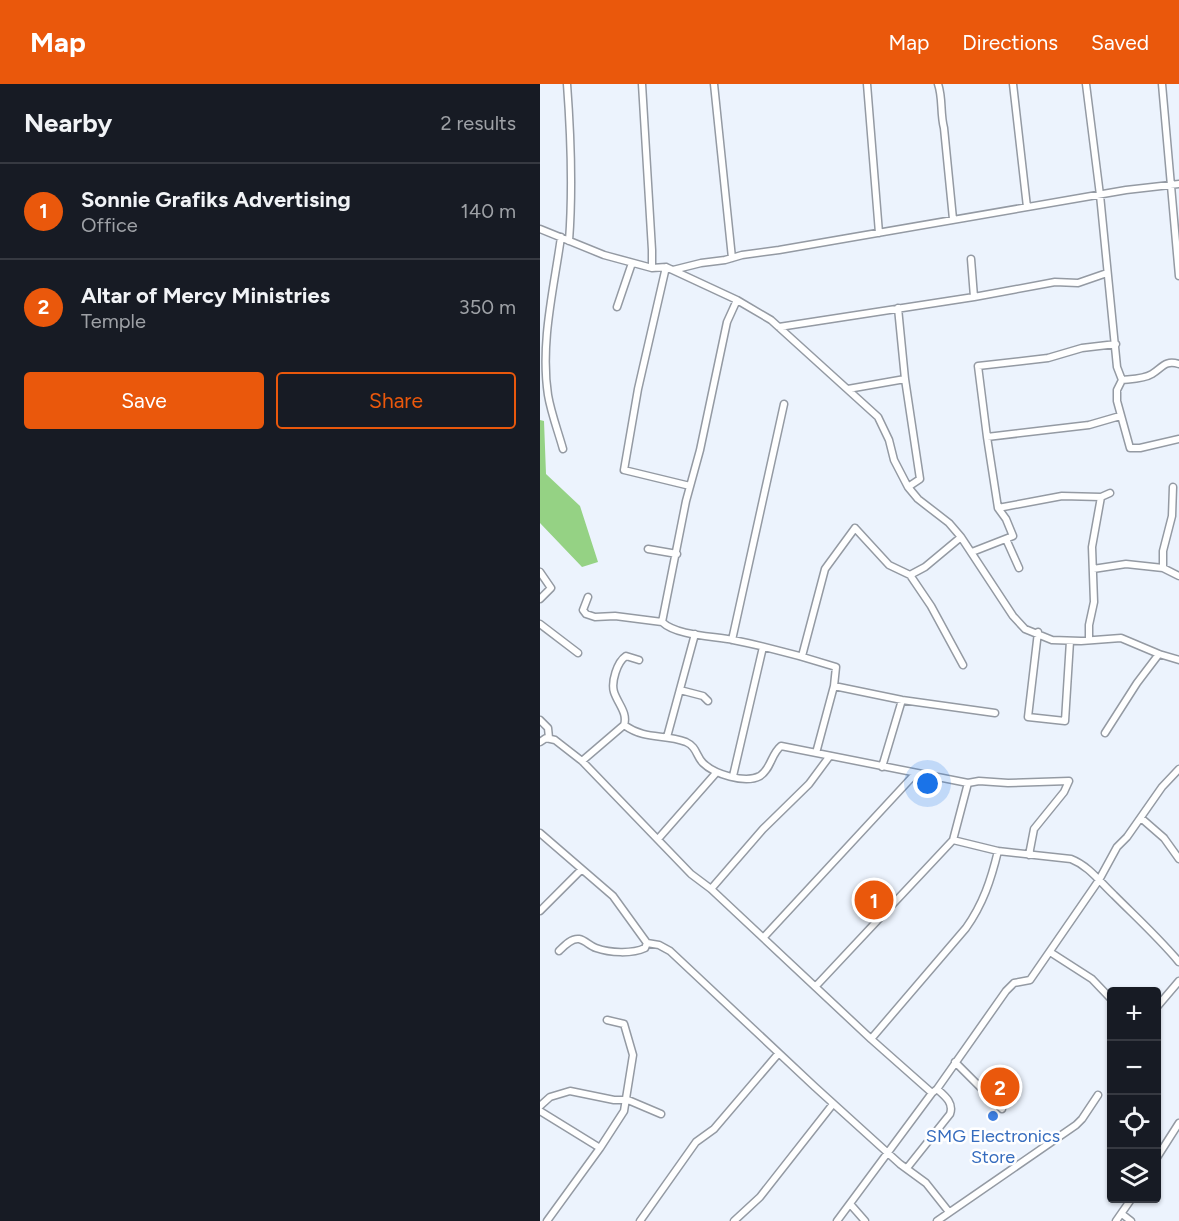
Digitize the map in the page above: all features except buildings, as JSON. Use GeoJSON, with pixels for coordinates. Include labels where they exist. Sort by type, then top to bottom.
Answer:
{"type":"FeatureCollection","features":[{"type":"Feature","properties":{"kind":"street"},"geometry":{"type":"LineString","coordinates":[[567,84],[573,189],[569,241]]}},
{"type":"Feature","properties":{"kind":"street"},"geometry":{"type":"LineString","coordinates":[[642,84],[652,250],[651,268]]}},
{"type":"Feature","properties":{"kind":"street"},"geometry":{"type":"LineString","coordinates":[[714,84],[732,258]]}},
{"type":"Feature","properties":{"kind":"street"},"geometry":{"type":"LineString","coordinates":[[867,84],[879,233]]}},
{"type":"Feature","properties":{"kind":"street"},"geometry":{"type":"LineString","coordinates":[[938,84],[953,219]]}},
{"type":"Feature","properties":{"kind":"street"},"geometry":{"type":"LineString","coordinates":[[1013,84],[1027,207]]}},
{"type":"Feature","properties":{"kind":"street"},"geometry":{"type":"LineString","coordinates":[[1086,84],[1100,195],[1117,367],[1122,380],[1117,394],[1120,416],[1130,447],[1140,448],[1179,439]]}},
{"type":"Feature","properties":{"kind":"street"},"geometry":{"type":"LineString","coordinates":[[1162,84],[1179,276]]}},
{"type":"Feature","properties":{"kind":"street"},"geometry":{"type":"LineString","coordinates":[[673,270],[742,255],[953,219],[1179,184]]}},
{"type":"Feature","properties":{"kind":"street"},"geometry":{"type":"LineString","coordinates":[[540,229],[597,252],[632,263],[651,268],[666,267],[737,300],[779,327],[878,417],[889,440],[894,460],[908,487],[918,499],[949,523],[961,537],[1018,623],[1031,633],[1038,633],[1044,638],[1070,641],[1121,638],[1179,660]]}},
{"type":"Feature","properties":{"kind":"street"},"geometry":{"type":"LineString","coordinates":[[561,237],[550,306],[546,368],[548,395],[563,449]]}},
{"type":"Feature","properties":{"kind":"street"},"geometry":{"type":"LineString","coordinates":[[970,259],[974,297]]}},
{"type":"Feature","properties":{"kind":"street"},"geometry":{"type":"LineString","coordinates":[[617,307],[632,263]]}},
{"type":"Feature","properties":{"kind":"street"},"geometry":{"type":"LineString","coordinates":[[666,267],[638,389],[624,470],[690,486]]}},
{"type":"Feature","properties":{"kind":"street"},"geometry":{"type":"LineString","coordinates":[[779,327],[974,297],[1054,282],[1078,283],[1107,273]]}},
{"type":"Feature","properties":{"kind":"street"},"geometry":{"type":"LineString","coordinates":[[662,622],[728,317],[737,300]]}},
{"type":"Feature","properties":{"kind":"street"},"geometry":{"type":"LineString","coordinates":[[898,308],[905,379],[920,479],[908,487]]}},
{"type":"Feature","properties":{"kind":"street"},"geometry":{"type":"LineString","coordinates":[[972,552],[1013,536],[1006,519],[998,508],[978,366],[1048,357],[1082,348],[1116,344]]}},
{"type":"Feature","properties":{"kind":"street"},"geometry":{"type":"LineString","coordinates":[[1122,380],[1151,374],[1169,362],[1179,364]]}},
{"type":"Feature","properties":{"kind":"street"},"geometry":{"type":"LineString","coordinates":[[848,389],[905,379]]}},
{"type":"Feature","properties":{"kind":"street"},"geometry":{"type":"LineString","coordinates":[[732,640],[784,404]]}},
{"type":"Feature","properties":{"kind":"street"},"geometry":{"type":"LineString","coordinates":[[987,437],[1089,425],[1120,416]]}},
{"type":"Feature","properties":{"kind":"street"},"geometry":{"type":"LineString","coordinates":[[1163,568],[1162,551],[1172,516],[1173,487]]}},
{"type":"Feature","properties":{"kind":"street"},"geometry":{"type":"LineString","coordinates":[[998,508],[1062,496],[1101,497],[1110,493]]}},
{"type":"Feature","properties":{"kind":"street"},"geometry":{"type":"LineString","coordinates":[[1089,640],[1089,625],[1094,602],[1092,548],[1101,497]]}},
{"type":"Feature","properties":{"kind":"street"},"geometry":{"type":"LineString","coordinates":[[802,656],[825,569],[855,528],[889,565],[910,574],[931,606],[963,665]]}},
{"type":"Feature","properties":{"kind":"street"},"geometry":{"type":"LineString","coordinates":[[910,574],[925,567],[961,537]]}},
{"type":"Feature","properties":{"kind":"street"},"geometry":{"type":"LineString","coordinates":[[1006,539],[1018,568]]}},
{"type":"Feature","properties":{"kind":"street"},"geometry":{"type":"LineString","coordinates":[[648,549],[677,554]]}},
{"type":"Feature","properties":{"kind":"street"},"geometry":{"type":"LineString","coordinates":[[1093,569],[1126,564],[1163,568],[1179,576]]}},
{"type":"Feature","properties":{"kind":"street"},"geometry":{"type":"LineString","coordinates":[[540,572],[551,588],[540,599]]}},
{"type":"Feature","properties":{"kind":"street"},"geometry":{"type":"LineString","coordinates":[[588,597],[583,610],[588,615],[662,622],[670,628],[802,656],[836,667],[834,686],[816,753]]}},
{"type":"Feature","properties":{"kind":"street"},"geometry":{"type":"LineString","coordinates":[[540,624],[578,652]]}},
{"type":"Feature","properties":{"kind":"street"},"geometry":{"type":"LineString","coordinates":[[1038,633],[1028,717],[1065,721],[1070,641]]}},
{"type":"Feature","properties":{"kind":"street"},"geometry":{"type":"LineString","coordinates":[[667,737],[695,634]]}},
{"type":"Feature","properties":{"kind":"street"},"geometry":{"type":"LineString","coordinates":[[733,776],[763,647]]}},
{"type":"Feature","properties":{"kind":"street"},"geometry":{"type":"LineString","coordinates":[[1105,733],[1159,654]]}},
{"type":"Feature","properties":{"kind":"street"},"geometry":{"type":"LineString","coordinates":[[582,761],[624,725],[625,716],[614,691],[616,673],[620,660],[626,656],[639,660]]}},
{"type":"Feature","properties":{"kind":"street"},"geometry":{"type":"LineString","coordinates":[[834,686],[902,700],[995,713]]}},
{"type":"Feature","properties":{"kind":"street"},"geometry":{"type":"LineString","coordinates":[[680,690],[703,696],[708,701]]}},
{"type":"Feature","properties":{"kind":"street"},"geometry":{"type":"LineString","coordinates":[[882,766],[902,700]]}},
{"type":"Feature","properties":{"kind":"street"},"geometry":{"type":"LineString","coordinates":[[540,720],[548,728],[549,738]]}},
{"type":"Feature","properties":{"kind":"street"},"geometry":{"type":"LineString","coordinates":[[624,725],[644,735],[667,737],[691,744],[700,760],[716,773],[744,779],[760,775],[781,746],[968,783],[1069,781],[1064,792],[1034,830],[1029,855]]}},
{"type":"Feature","properties":{"kind":"street"},"geometry":{"type":"LineString","coordinates":[[540,742],[549,738]]}},
{"type":"Feature","properties":{"kind":"street"},"geometry":{"type":"LineString","coordinates":[[549,738],[582,761],[691,874],[764,937],[871,1039],[950,1102],[950,1114],[907,1168]]}},
{"type":"Feature","properties":{"kind":"street"},"geometry":{"type":"LineString","coordinates":[[711,889],[763,829],[809,784],[829,757]]}},
{"type":"Feature","properties":{"kind":"street"},"geometry":{"type":"LineString","coordinates":[[837,1221],[1012,985],[1030,980],[1099,880],[1117,846],[1141,818],[1162,787],[1178,771]]}},
{"type":"Feature","properties":{"kind":"street"},"geometry":{"type":"LineString","coordinates":[[658,839],[716,773]]}},
{"type":"Feature","properties":{"kind":"street"},"geometry":{"type":"LineString","coordinates":[[764,937],[915,774]]}},
{"type":"Feature","properties":{"kind":"street"},"geometry":{"type":"LineString","coordinates":[[816,986],[953,840],[968,783]]}},
{"type":"Feature","properties":{"kind":"street"},"geometry":{"type":"LineString","coordinates":[[1141,818],[1164,838],[1179,859]]}},
{"type":"Feature","properties":{"kind":"street"},"geometry":{"type":"LineString","coordinates":[[540,833],[613,896],[647,943],[659,945],[670,951],[778,1054],[926,1184],[949,1212]]}},
{"type":"Feature","properties":{"kind":"street"},"geometry":{"type":"LineString","coordinates":[[953,840],[998,851],[1071,859],[1084,866],[1156,936],[1179,963]]}},
{"type":"Feature","properties":{"kind":"street"},"geometry":{"type":"LineString","coordinates":[[871,1039],[978,911],[992,878],[998,851]]}},
{"type":"Feature","properties":{"kind":"street"},"geometry":{"type":"LineString","coordinates":[[540,911],[581,870]]}},
{"type":"Feature","properties":{"kind":"street"},"geometry":{"type":"LineString","coordinates":[[559,951],[568,942],[576,939],[600,950],[640,950],[645,948],[647,943]]}},
{"type":"Feature","properties":{"kind":"street"},"geometry":{"type":"LineString","coordinates":[[1050,952],[1092,979],[1107,995]]}},
{"type":"Feature","properties":{"kind":"street"},"geometry":{"type":"LineString","coordinates":[[1161,1002],[1179,981]]}},
{"type":"Feature","properties":{"kind":"street"},"geometry":{"type":"LineString","coordinates":[[547,1221],[623,1114],[633,1063],[633,1051],[624,1024],[607,1020]]}},
{"type":"Feature","properties":{"kind":"street"},"geometry":{"type":"LineString","coordinates":[[640,1221],[696,1142],[714,1129],[778,1054]]}},
{"type":"Feature","properties":{"kind":"street"},"geometry":{"type":"LineString","coordinates":[[955,1062],[1002,1109]]}},
{"type":"Feature","properties":{"kind":"street"},"geometry":{"type":"LineString","coordinates":[[540,1106],[546,1099],[566,1091],[626,1100],[661,1114]]}},
{"type":"Feature","properties":{"kind":"street"},"geometry":{"type":"LineString","coordinates":[[937,1221],[1076,1125],[1098,1095]]}},
{"type":"Feature","properties":{"kind":"street"},"geometry":{"type":"LineString","coordinates":[[734,1221],[760,1197],[833,1104]]}},
{"type":"Feature","properties":{"kind":"street"},"geometry":{"type":"LineString","coordinates":[[540,1111],[600,1148]]}},
{"type":"Feature","properties":{"kind":"street"},"geometry":{"type":"LineString","coordinates":[[1161,1151],[1179,1123]]}},
{"type":"Feature","properties":{"kind":"street"},"geometry":{"type":"LineString","coordinates":[[1116,1221],[1129,1203]]}},
{"type":"Feature","properties":{"kind":"street"},"geometry":{"type":"LineString","coordinates":[[850,1205],[865,1221]]}},
{"type":"Feature","properties":{"kind":"street"},"geometry":{"type":"LineString","coordinates":[[1122,1214],[1131,1221]]}},
{"type":"Feature","properties":{"kind":"green space"},"geometry":{"type":"Polygon","coordinates":[[[540,420],[544,421],[546,474],[580,506],[598,562],[582,567],[540,523],[540,420]]]}},
{"type":"Feature","properties":{"kind":"place","name":"Sonnie Grafiks Advertising"},"geometry":{"type":"Point","coordinates":[874,900]}},
{"type":"Feature","properties":{"kind":"place","name":"Altar of Mercy Ministries"},"geometry":{"type":"Point","coordinates":[1000,1087]}},
{"type":"Feature","properties":{"kind":"place","name":"SMG Electronics Store"},"geometry":{"type":"Point","coordinates":[993,1116]}}]}
